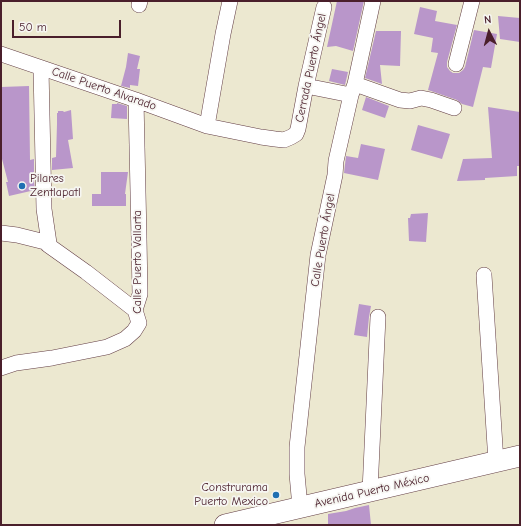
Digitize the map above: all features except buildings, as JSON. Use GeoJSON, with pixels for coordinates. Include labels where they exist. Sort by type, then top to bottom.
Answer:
{"type":"FeatureCollection","features":[{"type":"Feature","properties":{"kind":"main road","name":"Avenida Puerto México"},"geometry":{"type":"LineString","coordinates":[[225,525],[267,520],[300,507],[520,456]]}},
{"type":"Feature","properties":{"kind":"street"},"geometry":{"type":"LineString","coordinates":[[207,126],[230,1]]}},
{"type":"Feature","properties":{"kind":"street","name":"Calle Puerto Ángel"},"geometry":{"type":"LineString","coordinates":[[300,507],[297,474],[297,446],[318,255],[335,174],[336,161],[373,1]]}},
{"type":"Feature","properties":{"kind":"street"},"geometry":{"type":"LineString","coordinates":[[456,64],[472,1]]}},
{"type":"Feature","properties":{"kind":"street","name":"Cerrada Puerto Ángel"},"geometry":{"type":"LineString","coordinates":[[298,129],[324,7]]}},
{"type":"Feature","properties":{"kind":"street","name":"Calle Puerto Alvarado"},"geometry":{"type":"LineString","coordinates":[[1,54],[207,126],[284,140],[296,134],[298,129]]}},
{"type":"Feature","properties":{"kind":"street"},"geometry":{"type":"LineString","coordinates":[[42,68],[44,209],[49,243],[48,245],[135,310]]}},
{"type":"Feature","properties":{"kind":"street"},"geometry":{"type":"LineString","coordinates":[[306,86],[353,90],[400,100],[410,101],[420,98],[454,108]]}},
{"type":"Feature","properties":{"kind":"street","name":"Calle Puerto Vallarta"},"geometry":{"type":"LineString","coordinates":[[1,368],[16,363],[52,358],[107,347],[125,339],[134,331],[139,323],[135,310],[140,294],[136,100]]}},
{"type":"Feature","properties":{"kind":"street"},"geometry":{"type":"LineString","coordinates":[[1,233],[17,235],[49,243]]}},
{"type":"Feature","properties":{"kind":"street"},"geometry":{"type":"LineString","coordinates":[[484,275],[496,462]]}},
{"type":"Feature","properties":{"kind":"street"},"geometry":{"type":"LineString","coordinates":[[370,491],[378,317]]}},
{"type":"Feature","properties":{"kind":"place","name":"Pilares Zentlapatl"},"geometry":{"type":"Point","coordinates":[22,186]}},
{"type":"Feature","properties":{"kind":"place","name":"Construrama Puerto Mexico"},"geometry":{"type":"Point","coordinates":[276,495]}}]}
